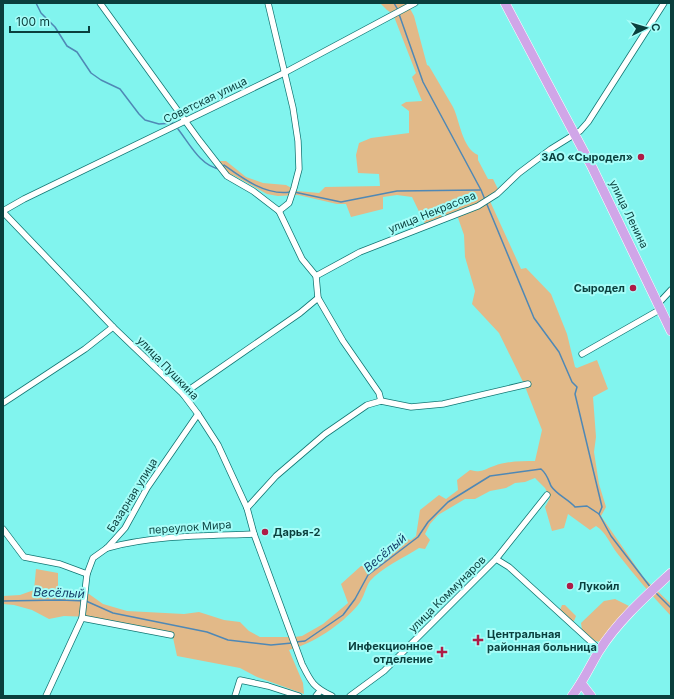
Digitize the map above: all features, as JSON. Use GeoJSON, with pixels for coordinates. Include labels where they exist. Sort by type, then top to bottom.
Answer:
{"type":"FeatureCollection","features":[{"type":"Feature","properties":{"kind":"main road","name":"улица Ленина"},"geometry":{"type":"LineString","coordinates":[[504,3],[619,220],[671,331]]}},
{"type":"Feature","properties":{"kind":"main road"},"geometry":{"type":"LineString","coordinates":[[572,696],[582,683],[600,650],[630,613],[671,573]]}},
{"type":"Feature","properties":{"kind":"main road"},"geometry":{"type":"LineString","coordinates":[[582,683],[592,696]]}},
{"type":"Feature","properties":{"kind":"street"},"geometry":{"type":"LineString","coordinates":[[100,3],[215,162],[227,176],[253,191],[279,211],[302,259],[316,276],[318,298],[343,341],[380,393],[381,401]]}},
{"type":"Feature","properties":{"kind":"street"},"geometry":{"type":"LineString","coordinates":[[268,3],[293,108],[298,141],[299,169],[292,196],[289,203],[279,211]]}},
{"type":"Feature","properties":{"kind":"street","name":"Советская улица"},"geometry":{"type":"LineString","coordinates":[[3,212],[30,196],[284,73],[415,3]]}},
{"type":"Feature","properties":{"kind":"street","name":"улица Некрасова"},"geometry":{"type":"LineString","coordinates":[[316,276],[360,252],[478,206],[489,199],[532,164],[575,135],[588,122],[664,3]]}},
{"type":"Feature","properties":{"kind":"street","name":"улица Пушкина"},"geometry":{"type":"LineString","coordinates":[[3,212],[113,327],[182,394],[198,414],[218,446],[247,508],[254,534],[294,646],[310,680],[318,693],[332,696]]}},
{"type":"Feature","properties":{"kind":"street"},"geometry":{"type":"LineString","coordinates":[[582,354],[660,307],[671,290]]}},
{"type":"Feature","properties":{"kind":"street"},"geometry":{"type":"LineString","coordinates":[[182,394],[300,313],[318,298]]}},
{"type":"Feature","properties":{"kind":"street"},"geometry":{"type":"LineString","coordinates":[[3,403],[86,349],[113,327]]}},
{"type":"Feature","properties":{"kind":"street"},"geometry":{"type":"LineString","coordinates":[[247,508],[276,476],[325,434],[357,410],[381,401],[411,407],[443,404],[528,384]]}},
{"type":"Feature","properties":{"kind":"street","name":"Базарная улица"},"geometry":{"type":"LineString","coordinates":[[46,696],[82,618],[87,574],[93,558],[107,548],[121,534],[147,488],[198,414]]}},
{"type":"Feature","properties":{"kind":"street","name":"улица Коммунаров"},"geometry":{"type":"LineString","coordinates":[[350,696],[384,671],[496,559],[547,495]]}},
{"type":"Feature","properties":{"kind":"street"},"geometry":{"type":"LineString","coordinates":[[3,530],[24,557],[60,564],[87,574]]}},
{"type":"Feature","properties":{"kind":"street"},"geometry":{"type":"LineString","coordinates":[[121,534],[123,540],[128,542]]}},
{"type":"Feature","properties":{"kind":"street","name":"переулок Мира"},"geometry":{"type":"LineString","coordinates":[[107,548],[128,542],[161,538],[254,534]]}},
{"type":"Feature","properties":{"kind":"street"},"geometry":{"type":"LineString","coordinates":[[496,559],[509,567],[600,650]]}},
{"type":"Feature","properties":{"kind":"street"},"geometry":{"type":"LineString","coordinates":[[82,618],[171,635]]}},
{"type":"Feature","properties":{"kind":"street"},"geometry":{"type":"LineString","coordinates":[[235,696],[240,680],[268,686],[299,696]]}},
{"type":"Feature","properties":{"kind":"shaded area"},"geometry":{"type":"Polygon","coordinates":[[[380,3],[407,3],[414,16],[427,65],[453,107],[468,147],[478,155],[478,160],[488,179],[493,179],[498,189],[497,194],[489,199],[521,269],[526,268],[551,294],[567,334],[575,367],[577,368],[597,360],[608,389],[593,397],[596,437],[594,452],[599,484],[606,507],[601,516],[644,578],[671,604],[671,616],[650,593],[617,553],[605,535],[596,526],[590,530],[568,514],[564,528],[552,531],[545,507],[550,498],[545,488],[535,478],[525,482],[515,483],[506,488],[490,491],[475,499],[465,499],[438,515],[430,524],[425,534],[430,540],[425,549],[419,548],[375,576],[370,581],[358,605],[335,627],[308,643],[289,650],[303,683],[304,694],[257,677],[240,668],[177,656],[172,633],[92,617],[64,616],[49,619],[32,610],[14,605],[3,604],[3,596],[20,595],[34,590],[36,569],[58,573],[58,592],[89,594],[103,604],[127,611],[184,614],[199,612],[224,620],[240,622],[249,631],[260,637],[302,636],[323,624],[348,603],[341,584],[361,566],[373,567],[401,538],[411,540],[416,536],[420,510],[439,495],[446,499],[458,490],[457,480],[470,470],[482,471],[504,463],[535,461],[542,430],[524,384],[499,333],[472,304],[475,291],[465,257],[464,235],[457,215],[426,226],[412,197],[397,195],[383,197],[383,209],[351,217],[346,204],[337,204],[298,195],[278,196],[267,194],[233,175],[231,176],[215,161],[226,161],[246,177],[263,183],[286,185],[297,191],[319,193],[325,187],[380,186],[379,174],[358,173],[356,155],[359,143],[371,138],[409,133],[409,111],[401,105],[406,102],[422,101],[412,77],[416,73],[393,14],[380,3]]]}},
{"type":"Feature","properties":{"kind":"shaded area"},"geometry":{"type":"Polygon","coordinates":[[[615,599],[629,606],[600,642],[595,641],[582,630],[581,623],[604,601],[615,599]]]}},
{"type":"Feature","properties":{"kind":"shaded area"},"geometry":{"type":"Polygon","coordinates":[[[562,605],[565,605],[576,616],[574,621],[571,621],[560,610],[562,605]]]}},
{"type":"Feature","properties":{"kind":"waterway"},"geometry":{"type":"LineString","coordinates":[[36,3],[41,13],[55,27],[67,46],[77,52],[91,73],[101,80],[120,89],[145,120],[159,124],[173,123]]}},
{"type":"Feature","properties":{"kind":"waterway"},"geometry":{"type":"LineString","coordinates":[[394,3],[398,10]]}},
{"type":"Feature","properties":{"kind":"waterway"},"geometry":{"type":"LineString","coordinates":[[399,14],[423,82],[481,190],[534,318],[559,352],[572,382],[577,387],[575,394],[602,507],[599,514]]}},
{"type":"Feature","properties":{"kind":"waterway"},"geometry":{"type":"LineString","coordinates":[[178,129],[201,159],[207,164],[220,169]]}},
{"type":"Feature","properties":{"kind":"waterway"},"geometry":{"type":"LineString","coordinates":[[223,167],[224,165],[246,180],[263,189],[281,193],[290,192]]}},
{"type":"Feature","properties":{"kind":"waterway"},"geometry":{"type":"LineString","coordinates":[[294,192],[341,202],[397,191],[480,190]]}},
{"type":"Feature","properties":{"kind":"waterway","name":"Весёлый"},"geometry":{"type":"LineString","coordinates":[[296,642],[305,641],[343,615],[355,599],[368,575],[418,537],[428,522],[448,502],[490,476],[541,469],[546,475],[553,489],[575,507],[587,506],[599,514],[611,536],[651,588]]}},
{"type":"Feature","properties":{"kind":"waterway","name":"Весёлый"},"geometry":{"type":"LineString","coordinates":[[655,592],[671,608]]}},
{"type":"Feature","properties":{"kind":"waterway","name":"Весёлый"},"geometry":{"type":"LineString","coordinates":[[3,601],[86,601],[113,613],[207,632],[228,640],[271,645],[292,643]]}},
{"type":"Feature","properties":{"kind":"place","name":"ЗАО «Сыродел»"},"geometry":{"type":"Point","coordinates":[641,157]}},
{"type":"Feature","properties":{"kind":"place","name":"Сыродел"},"geometry":{"type":"Point","coordinates":[633,288]}},
{"type":"Feature","properties":{"kind":"place","name":"Дарья-2"},"geometry":{"type":"Point","coordinates":[265,532]}},
{"type":"Feature","properties":{"kind":"place","name":"Лукойл"},"geometry":{"type":"Point","coordinates":[570,586]}},
{"type":"Feature","properties":{"kind":"place","name":"Центральная районная больница"},"geometry":{"type":"Point","coordinates":[478,640]}},
{"type":"Feature","properties":{"kind":"place","name":"Инфекционное отделение"},"geometry":{"type":"Point","coordinates":[442,652]}}]}
